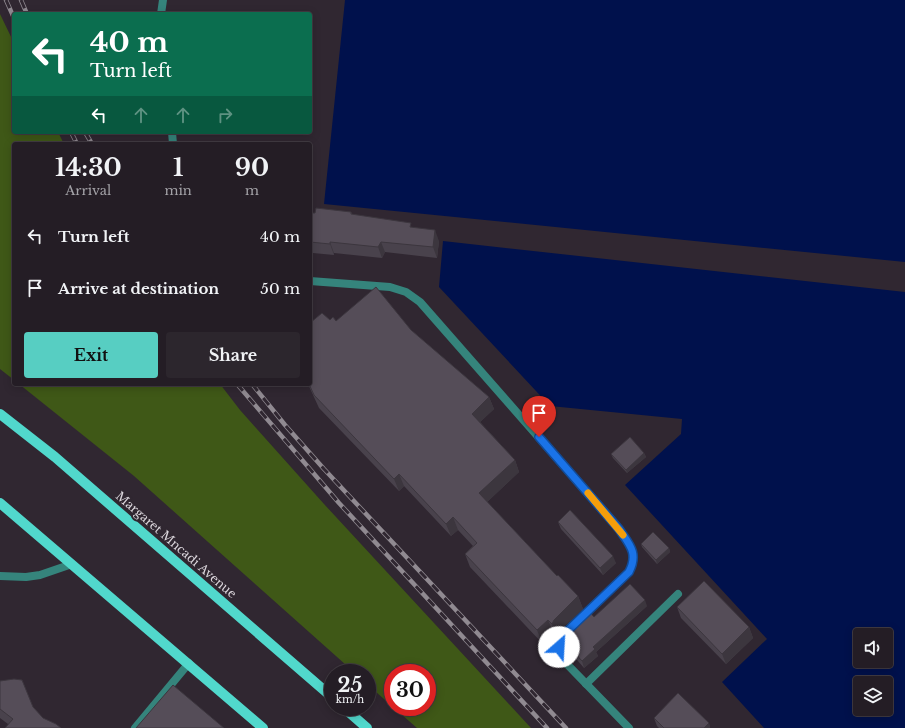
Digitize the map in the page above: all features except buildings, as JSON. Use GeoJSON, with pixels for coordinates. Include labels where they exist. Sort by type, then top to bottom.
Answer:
{"type":"FeatureCollection","features":[{"type":"Feature","properties":{"kind":"main road","name":"Margaret Mncadi Avenue"},"geometry":{"type":"LineString","coordinates":[[0,414],[55,457],[324,690]]}},
{"type":"Feature","properties":{"kind":"main road"},"geometry":{"type":"LineString","coordinates":[[0,503],[189,663],[263,728]]}},
{"type":"Feature","properties":{"kind":"main road"},"geometry":{"type":"LineString","coordinates":[[353,716],[367,728]]}},
{"type":"Feature","properties":{"kind":"street"},"geometry":{"type":"LineString","coordinates":[[161,12],[163,0]]}},
{"type":"Feature","properties":{"kind":"street"},"geometry":{"type":"LineString","coordinates":[[312,281],[390,288],[406,292],[420,302],[619,529],[629,543],[634,559],[629,572],[562,636],[559,647],[562,659],[629,728]]}},
{"type":"Feature","properties":{"kind":"street"},"geometry":{"type":"LineString","coordinates":[[0,576],[26,577],[40,575],[72,564]]}},
{"type":"Feature","properties":{"kind":"street"},"geometry":{"type":"LineString","coordinates":[[586,684],[678,594]]}},
{"type":"Feature","properties":{"kind":"street"},"geometry":{"type":"LineString","coordinates":[[135,728],[189,663]]}},
{"type":"Feature","properties":{"kind":"green space"},"geometry":{"type":"Polygon","coordinates":[[[0,14],[12,39],[12,134],[59,134],[63,142],[12,142],[12,378],[0,369],[0,14]]]}},
{"type":"Feature","properties":{"kind":"green space"},"geometry":{"type":"Polygon","coordinates":[[[22,386],[222,386],[240,410],[324,504],[531,728],[417,728],[403,716],[436,716],[436,664],[384,664],[384,699],[376,692],[376,664],[345,664],[134,476],[22,386]]]}},
{"type":"Feature","properties":{"kind":"shaded area"},"geometry":{"type":"Polygon","coordinates":[[[345,0],[905,0],[905,262],[324,204],[345,0]]]}},
{"type":"Feature","properties":{"kind":"shaded area"},"geometry":{"type":"Polygon","coordinates":[[[443,241],[905,292],[905,728],[764,728],[722,682],[767,639],[625,485],[681,434],[682,419],[550,406],[439,287],[443,241]]]}},
{"type":"Feature","properties":{"kind":"railway"},"geometry":{"type":"LineString","coordinates":[[6,0],[12,14]]}},
{"type":"Feature","properties":{"kind":"railway"},"geometry":{"type":"LineString","coordinates":[[21,0],[26,12]]}},
{"type":"Feature","properties":{"kind":"railway"},"geometry":{"type":"LineString","coordinates":[[72,134],[76,142]]}},
{"type":"Feature","properties":{"kind":"railway"},"geometry":{"type":"LineString","coordinates":[[86,134],[91,142]]}},
{"type":"Feature","properties":{"kind":"railway"},"geometry":{"type":"LineString","coordinates":[[239,386],[339,503],[547,728]]}},
{"type":"Feature","properties":{"kind":"railway"},"geometry":{"type":"LineString","coordinates":[[254,386],[285,425],[324,469],[566,728]]}},
{"type":"Feature","properties":{"kind":"slow traffic"},"geometry":{"type":"LineString","coordinates":[[588,493],[623,535]]}},
{"type":"Feature","properties":{"kind":"route"},"geometry":{"type":"LineString","coordinates":[[539,437],[619,529],[629,543],[634,559],[629,572],[562,636],[559,647]]}}]}
